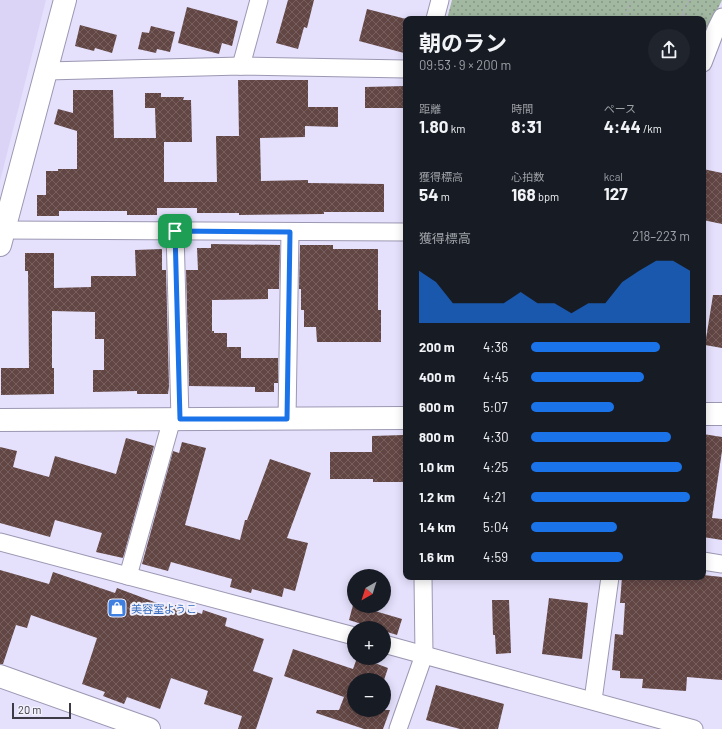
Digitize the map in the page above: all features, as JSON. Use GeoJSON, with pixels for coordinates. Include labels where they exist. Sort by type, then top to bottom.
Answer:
{"type":"FeatureCollection","features":[{"type":"Feature","properties":{"kind":"street"},"geometry":{"type":"LineString","coordinates":[[65,0],[47,71],[1,235],[175,231],[403,232]]}},
{"type":"Feature","properties":{"kind":"street"},"geometry":{"type":"LineString","coordinates":[[241,66],[259,0]]}},
{"type":"Feature","properties":{"kind":"street"},"geometry":{"type":"LineString","coordinates":[[436,16],[440,0]]}},
{"type":"Feature","properties":{"kind":"street"},"geometry":{"type":"LineString","coordinates":[[706,55],[716,28],[722,17]]}},
{"type":"Feature","properties":{"kind":"street"},"geometry":{"type":"LineString","coordinates":[[47,71],[241,66],[403,69]]}},
{"type":"Feature","properties":{"kind":"street"},"geometry":{"type":"LineString","coordinates":[[128,576],[176,419],[175,231]]}},
{"type":"Feature","properties":{"kind":"street"},"geometry":{"type":"LineString","coordinates":[[287,419],[290,232]]}},
{"type":"Feature","properties":{"kind":"street"},"geometry":{"type":"LineString","coordinates":[[706,414],[722,414]]}},
{"type":"Feature","properties":{"kind":"street"},"geometry":{"type":"LineString","coordinates":[[0,420],[403,418]]}},
{"type":"Feature","properties":{"kind":"street"},"geometry":{"type":"LineString","coordinates":[[0,542],[347,634]]}},
{"type":"Feature","properties":{"kind":"street"},"geometry":{"type":"LineString","coordinates":[[706,561],[722,564]]}},
{"type":"Feature","properties":{"kind":"street"},"geometry":{"type":"LineString","coordinates":[[398,729],[424,655],[423,580]]}},
{"type":"Feature","properties":{"kind":"street"},"geometry":{"type":"LineString","coordinates":[[593,700],[610,580]]}},
{"type":"Feature","properties":{"kind":"street"},"geometry":{"type":"LineString","coordinates":[[391,646],[593,700],[694,729]]}},
{"type":"Feature","properties":{"kind":"street"},"geometry":{"type":"LineString","coordinates":[[0,676],[149,729]]}},
{"type":"Feature","properties":{"kind":"path"},"geometry":{"type":"LineString","coordinates":[[626,16],[631,0]]}},
{"type":"Feature","properties":{"kind":"path"},"geometry":{"type":"LineString","coordinates":[[687,16],[682,14],[689,0]]}},
{"type":"Feature","properties":{"kind":"shaded area"},"geometry":{"type":"Polygon","coordinates":[[[0,0],[46,0],[0,181],[0,0]]]}},
{"type":"Feature","properties":{"kind":"green space"},"geometry":{"type":"Polygon","coordinates":[[[452,0],[722,0],[706,34],[706,16],[448,16],[452,0]]]}},
{"type":"Feature","properties":{"kind":"building"},"geometry":{"type":"Polygon","coordinates":[[[288,0],[314,0],[307,28],[304,27],[298,49],[276,43],[288,0]]]}},
{"type":"Feature","properties":{"kind":"building"},"geometry":{"type":"Polygon","coordinates":[[[187,7],[238,21],[232,46],[222,43],[219,54],[178,43],[187,7]]]}},
{"type":"Feature","properties":{"kind":"building"},"geometry":{"type":"Polygon","coordinates":[[[367,9],[403,18],[403,53],[359,41],[367,9]]]}},
{"type":"Feature","properties":{"kind":"building"},"geometry":{"type":"Polygon","coordinates":[[[80,25],[117,35],[112,53],[95,48],[94,51],[75,46],[80,25]]]}},
{"type":"Feature","properties":{"kind":"building"},"geometry":{"type":"Polygon","coordinates":[[[151,26],[175,32],[170,52],[157,49],[156,53],[138,49],[142,32],[149,33],[151,26]]]}},
{"type":"Feature","properties":{"kind":"building"},"geometry":{"type":"Polygon","coordinates":[[[238,80],[308,80],[308,107],[338,107],[338,127],[305,126],[305,137],[260,138],[261,181],[308,180],[308,183],[384,184],[384,212],[324,212],[324,214],[239,215],[239,213],[197,213],[197,208],[157,208],[157,215],[127,215],[127,211],[59,211],[59,216],[37,216],[37,195],[46,195],[46,171],[58,171],[58,169],[77,169],[77,131],[54,124],[58,109],[73,113],[73,90],[113,90],[114,138],[156,138],[155,108],[145,108],[145,93],[161,93],[161,97],[184,97],[183,100],[191,100],[192,142],[164,142],[164,182],[217,182],[216,136],[239,136],[238,80]]]}},
{"type":"Feature","properties":{"kind":"building"},"geometry":{"type":"Polygon","coordinates":[[[403,86],[403,108],[365,108],[365,87],[403,86]]]}},
{"type":"Feature","properties":{"kind":"building"},"geometry":{"type":"Polygon","coordinates":[[[706,170],[722,173],[722,224],[706,221],[706,170]]]}},
{"type":"Feature","properties":{"kind":"building"},"geometry":{"type":"Polygon","coordinates":[[[211,244],[280,245],[279,289],[268,289],[268,299],[212,300],[212,331],[214,331],[214,333],[227,333],[227,347],[241,347],[241,358],[278,358],[278,383],[274,383],[274,392],[255,392],[255,387],[189,386],[186,270],[198,270],[197,248],[211,248],[211,244]]]}},
{"type":"Feature","properties":{"kind":"building"},"geometry":{"type":"Polygon","coordinates":[[[300,245],[333,245],[333,249],[378,249],[378,310],[381,310],[381,342],[317,342],[316,327],[304,327],[304,310],[301,310],[301,289],[299,289],[300,245]]]}},
{"type":"Feature","properties":{"kind":"building"},"geometry":{"type":"Polygon","coordinates":[[[162,249],[162,270],[166,270],[168,394],[137,394],[137,391],[93,392],[93,370],[104,370],[104,339],[95,339],[95,312],[52,311],[52,368],[54,368],[54,394],[1,395],[1,368],[29,368],[28,271],[25,271],[25,253],[54,253],[54,288],[91,287],[91,276],[136,276],[135,250],[162,249]]]}},
{"type":"Feature","properties":{"kind":"building"},"geometry":{"type":"Polygon","coordinates":[[[713,295],[722,295],[722,348],[706,345],[713,295]]]}},
{"type":"Feature","properties":{"kind":"building"},"geometry":{"type":"Polygon","coordinates":[[[706,434],[722,437],[722,451],[712,518],[722,519],[722,540],[706,537],[706,434]]]}},
{"type":"Feature","properties":{"kind":"building"},"geometry":{"type":"Polygon","coordinates":[[[403,435],[403,482],[373,482],[373,479],[330,479],[330,452],[372,452],[372,436],[403,435]]]}},
{"type":"Feature","properties":{"kind":"building"},"geometry":{"type":"Polygon","coordinates":[[[126,438],[154,446],[123,558],[96,552],[102,533],[55,520],[50,537],[0,523],[0,447],[17,451],[13,467],[49,477],[55,456],[116,474],[126,438]]]}},
{"type":"Feature","properties":{"kind":"building"},"geometry":{"type":"Polygon","coordinates":[[[182,442],[206,448],[185,525],[240,540],[245,520],[247,520],[270,459],[311,473],[287,538],[308,543],[295,591],[284,588],[282,597],[252,589],[251,593],[230,587],[232,579],[171,562],[168,571],[142,564],[173,451],[179,453],[182,442]]]}},
{"type":"Feature","properties":{"kind":"building"},"geometry":{"type":"Polygon","coordinates":[[[0,570],[49,584],[53,572],[115,593],[117,588],[173,609],[175,605],[202,614],[203,610],[227,618],[225,626],[264,639],[253,671],[273,678],[256,729],[238,729],[242,716],[204,704],[208,691],[171,678],[160,709],[127,697],[124,704],[103,696],[105,692],[82,684],[97,638],[31,615],[27,628],[16,625],[3,664],[0,664],[0,570]]]}},
{"type":"Feature","properties":{"kind":"building"},"geometry":{"type":"Polygon","coordinates":[[[706,575],[722,577],[722,680],[687,677],[686,691],[642,688],[643,679],[620,678],[620,671],[612,670],[615,634],[623,635],[625,603],[620,603],[622,580],[706,580],[706,575]]]}},
{"type":"Feature","properties":{"kind":"building"},"geometry":{"type":"Polygon","coordinates":[[[549,598],[588,603],[582,659],[542,654],[549,598]]]}},
{"type":"Feature","properties":{"kind":"building"},"geometry":{"type":"Polygon","coordinates":[[[492,600],[509,600],[511,653],[496,654],[495,635],[493,635],[492,600]]]}},
{"type":"Feature","properties":{"kind":"building"},"geometry":{"type":"Polygon","coordinates":[[[351,613],[382,613],[402,619],[397,635],[391,633],[391,621],[349,620],[351,613]]]}},
{"type":"Feature","properties":{"kind":"building"},"geometry":{"type":"Polygon","coordinates":[[[293,649],[353,669],[354,665],[380,665],[388,668],[386,673],[347,673],[347,717],[387,717],[383,729],[364,729],[316,713],[317,710],[339,710],[344,697],[284,676],[293,649]]]}},
{"type":"Feature","properties":{"kind":"building"},"geometry":{"type":"Polygon","coordinates":[[[436,685],[504,704],[498,729],[460,729],[426,720],[436,685]]]}},
{"type":"Feature","properties":{"kind":"place","name":"美容室ようこ"},"geometry":{"type":"Point","coordinates":[117,608]}},
{"type":"Feature","properties":{"kind":"route"},"geometry":{"type":"LineString","coordinates":[[175,231],[290,232],[287,419],[180,419],[175,231]]}}]}
